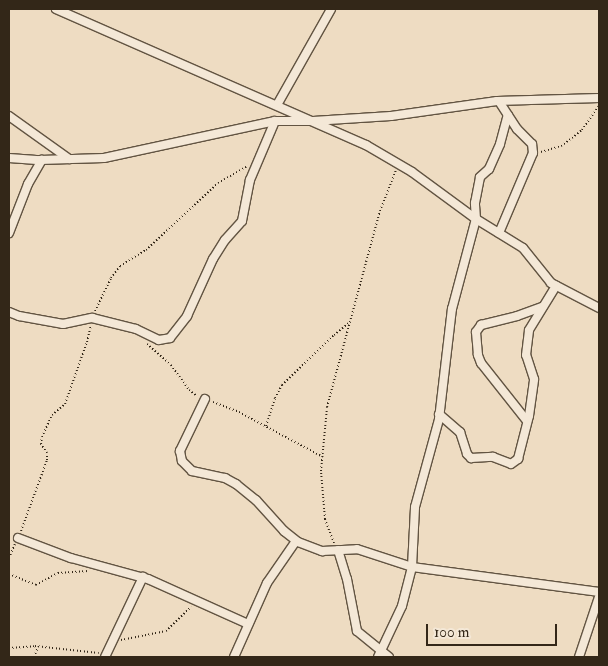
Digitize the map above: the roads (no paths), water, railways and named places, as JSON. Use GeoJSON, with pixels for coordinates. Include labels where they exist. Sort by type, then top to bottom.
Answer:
{"type":"FeatureCollection","features":[{"type":"Feature","properties":{"kind":"street"},"geometry":{"type":"LineString","coordinates":[[56,9],[313,121],[366,145],[399,163],[476,219],[530,254],[546,279],[599,308]]}},
{"type":"Feature","properties":{"kind":"street"},"geometry":{"type":"LineString","coordinates":[[277,105],[331,9]]}},
{"type":"Feature","properties":{"kind":"street"},"geometry":{"type":"LineString","coordinates":[[9,158],[42,160],[104,158],[275,121],[313,121],[391,116],[499,101],[599,98]]}},
{"type":"Feature","properties":{"kind":"street"},"geometry":{"type":"LineString","coordinates":[[499,101],[517,128],[532,144],[533,153],[499,234]]}},
{"type":"Feature","properties":{"kind":"street"},"geometry":{"type":"LineString","coordinates":[[380,653],[402,606],[412,567],[414,507],[439,414],[454,298],[476,219],[475,203],[480,177],[489,170],[500,144],[508,115]]}},
{"type":"Feature","properties":{"kind":"street"},"geometry":{"type":"LineString","coordinates":[[9,116],[68,159]]}},
{"type":"Feature","properties":{"kind":"street"},"geometry":{"type":"LineString","coordinates":[[9,312],[33,320],[63,324],[92,318],[136,329],[159,340],[170,338],[187,316],[213,259],[225,240],[238,228],[242,221],[250,180],[275,121]]}},
{"type":"Feature","properties":{"kind":"street"},"geometry":{"type":"LineString","coordinates":[[9,233],[28,184],[42,160]]}},
{"type":"Feature","properties":{"kind":"street"},"geometry":{"type":"LineString","coordinates":[[439,414],[460,432],[468,456],[474,458],[493,457],[511,464],[520,456],[528,421],[534,379],[526,355],[526,344],[529,330],[556,286]]}},
{"type":"Feature","properties":{"kind":"street"},"geometry":{"type":"LineString","coordinates":[[528,421],[481,363],[478,355],[476,332],[481,325],[517,316],[542,307]]}},
{"type":"Feature","properties":{"kind":"street"},"geometry":{"type":"LineString","coordinates":[[205,399],[180,452],[182,461],[192,471],[225,478],[236,484],[256,500],[284,532],[296,541],[322,551],[357,549],[412,567],[599,592]]}},
{"type":"Feature","properties":{"kind":"street"},"geometry":{"type":"LineString","coordinates":[[18,538],[71,558],[142,577],[198,600],[248,624]]}},
{"type":"Feature","properties":{"kind":"street"},"geometry":{"type":"LineString","coordinates":[[234,657],[269,578],[296,541]]}},
{"type":"Feature","properties":{"kind":"street"},"geometry":{"type":"LineString","coordinates":[[338,550],[347,579],[357,631],[380,653],[389,657]]}},
{"type":"Feature","properties":{"kind":"street"},"geometry":{"type":"LineString","coordinates":[[106,656],[142,577]]}},
{"type":"Feature","properties":{"kind":"street"},"geometry":{"type":"LineString","coordinates":[[580,657],[599,597]]}}]}
